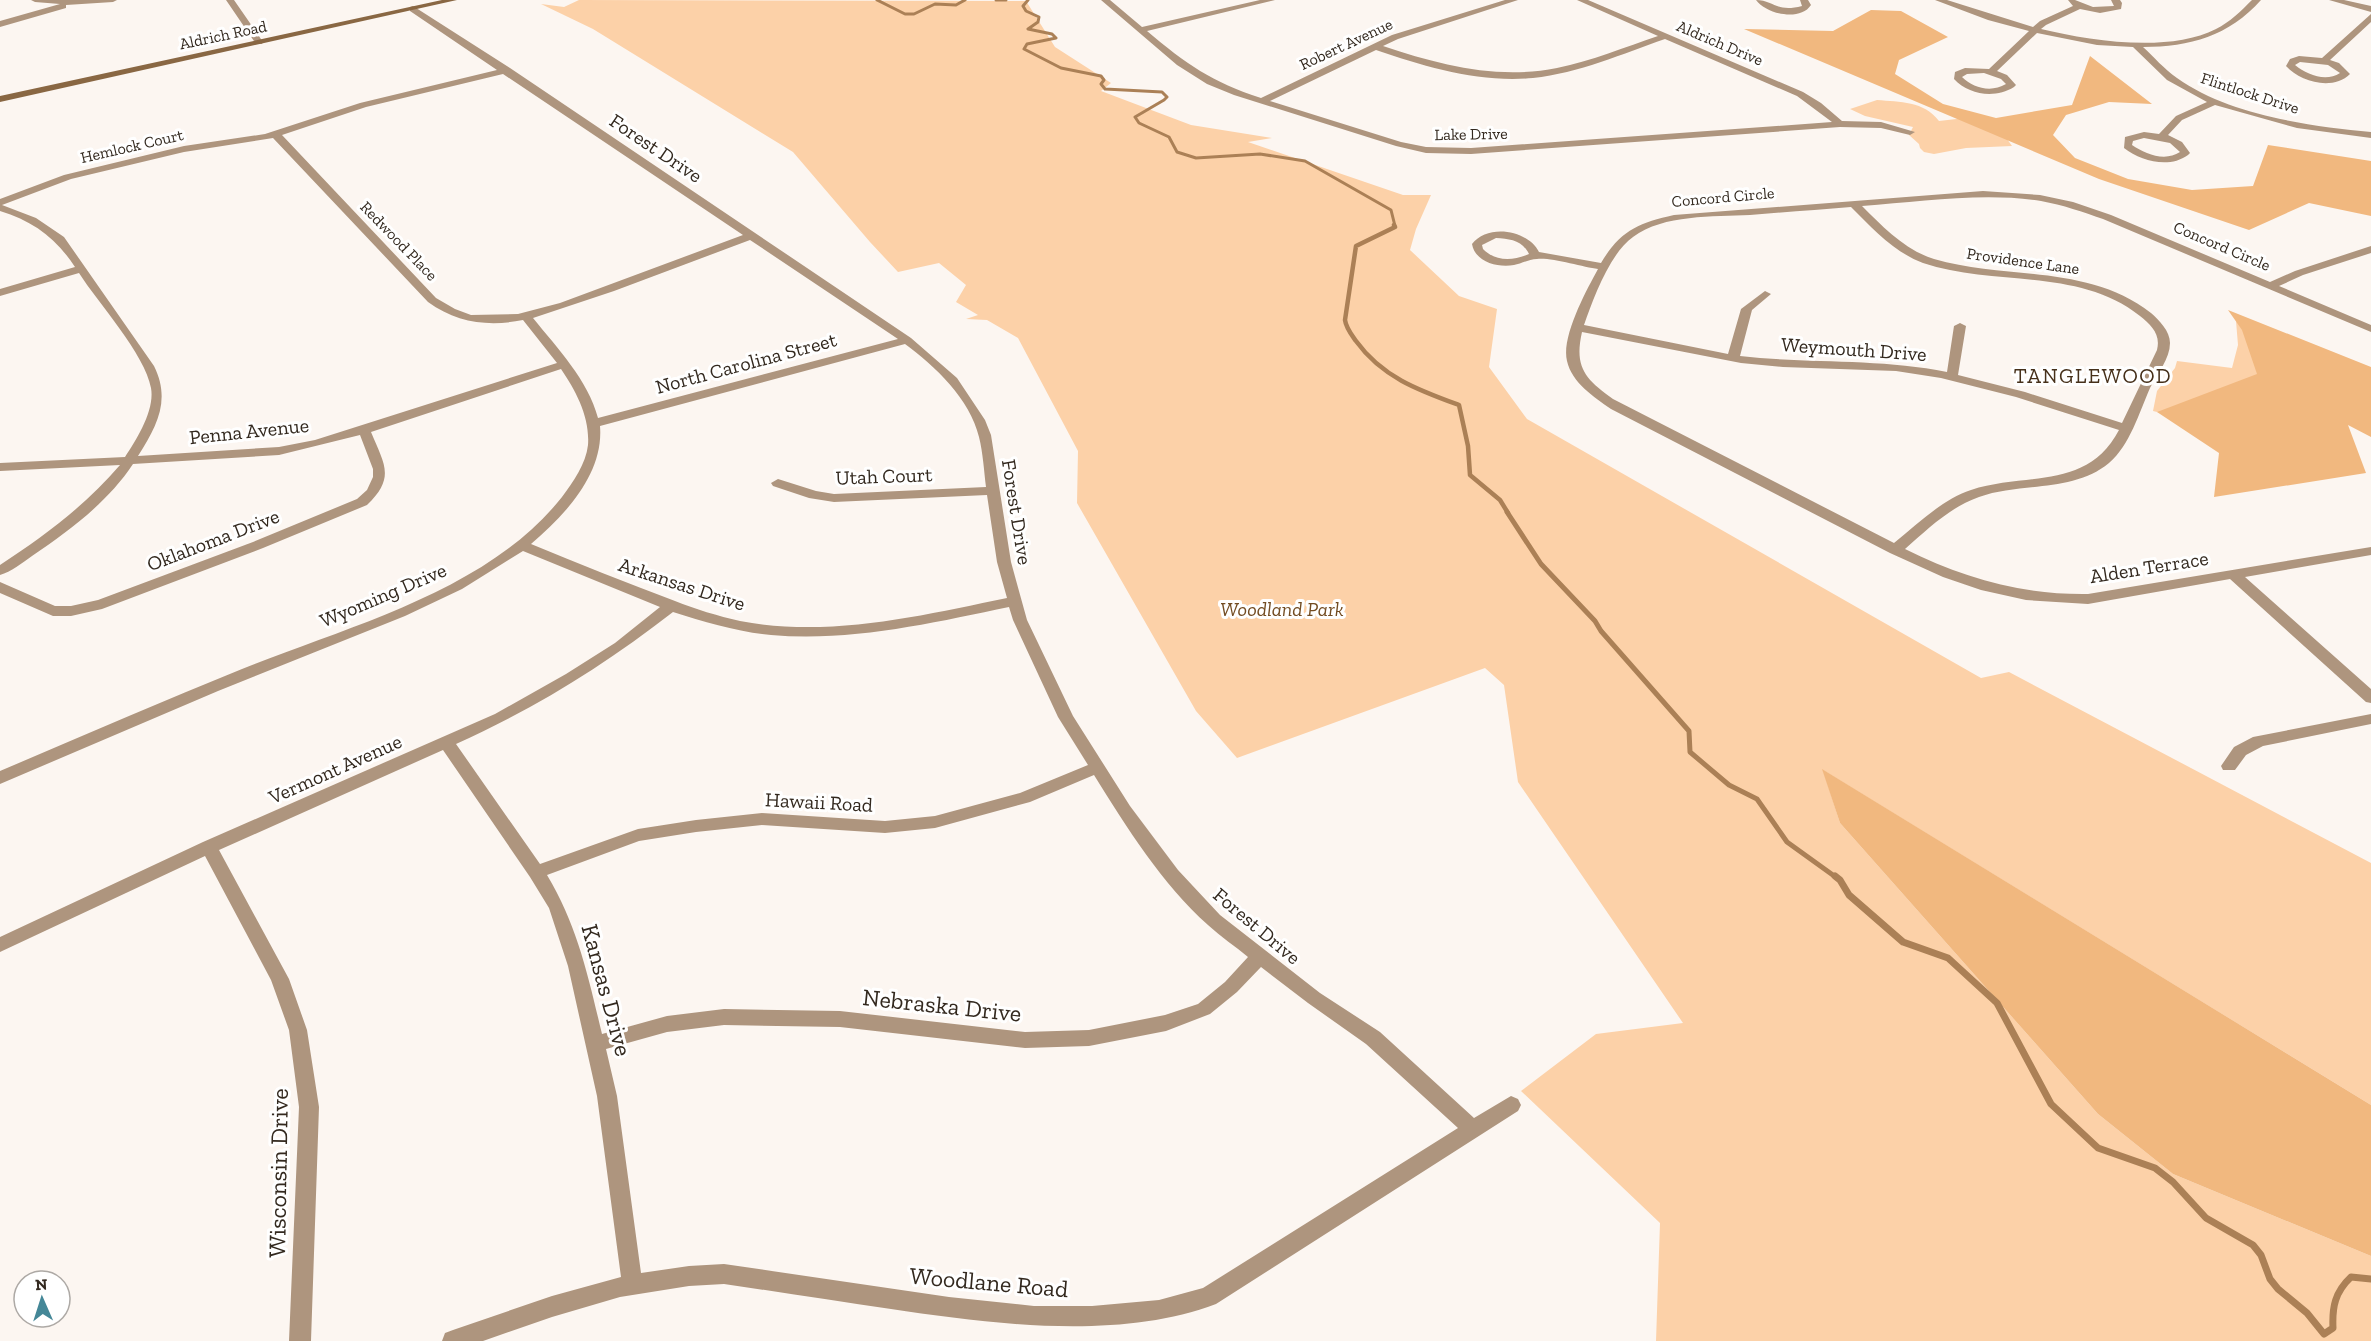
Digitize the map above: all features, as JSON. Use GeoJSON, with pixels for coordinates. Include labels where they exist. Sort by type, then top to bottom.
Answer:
{"type":"FeatureCollection","features":[{"type":"Feature","properties":{"kind":"main road","name":"Aldrich Road"},"geometry":{"type":"LineString","coordinates":[[0,99],[453,0]]}},
{"type":"Feature","properties":{"kind":"street"},"geometry":{"type":"LineString","coordinates":[[35,0],[74,3],[113,0]]}},
{"type":"Feature","properties":{"kind":"street"},"geometry":{"type":"LineString","coordinates":[[230,0],[259,42]]}},
{"type":"Feature","properties":{"kind":"street","name":"Lake Drive"},"geometry":{"type":"LineString","coordinates":[[1105,0],[1201,78],[1262,101],[1399,144],[1442,152],[1840,124],[1881,125],[1910,132]]}},
{"type":"Feature","properties":{"kind":"street"},"geometry":{"type":"LineString","coordinates":[[1140,30],[1271,0]]}},
{"type":"Feature","properties":{"kind":"street","name":"Robert Avenue"},"geometry":{"type":"LineString","coordinates":[[1262,101],[1374,46],[1416,29],[1514,0]]}},
{"type":"Feature","properties":{"kind":"street","name":"Aldrich Drive"},"geometry":{"type":"LineString","coordinates":[[1581,0],[1800,94],[1818,105],[1840,124]]}},
{"type":"Feature","properties":{"kind":"street"},"geometry":{"type":"LineString","coordinates":[[1760,0],[1766,7],[1789,11],[1805,8],[1807,5],[1804,0]]}},
{"type":"Feature","properties":{"kind":"street"},"geometry":{"type":"LineString","coordinates":[[1939,0],[2034,32],[2091,42],[2136,45],[2174,43],[2207,36],[2228,25],[2258,0]]}},
{"type":"Feature","properties":{"kind":"street"},"geometry":{"type":"LineString","coordinates":[[2070,0],[2078,7]]}},
{"type":"Feature","properties":{"kind":"street"},"geometry":{"type":"LineString","coordinates":[[1992,71],[2009,80],[2011,85],[2003,90],[1984,90],[1969,87],[1957,77],[1965,71],[1992,71],[2049,20],[2078,7],[2112,10],[2119,6],[2115,0]]}},
{"type":"Feature","properties":{"kind":"street"},"geometry":{"type":"LineString","coordinates":[[2332,0],[2371,9]]}},
{"type":"Feature","properties":{"kind":"street"},"geometry":{"type":"LineString","coordinates":[[0,24],[74,3]]}},
{"type":"Feature","properties":{"kind":"street","name":"Forest Drive"},"geometry":{"type":"LineString","coordinates":[[413,9],[907,340],[935,361],[951,377],[978,416],[985,435],[1004,561],[1020,620],[1066,717],[1124,810],[1172,875],[1214,920],[1314,998],[1373,1038],[1473,1130]]}},
{"type":"Feature","properties":{"kind":"street"},"geometry":{"type":"LineString","coordinates":[[2325,60],[2342,69],[2344,76],[2335,79],[2319,78],[2298,72],[2290,66],[2293,61],[2299,59],[2325,60],[2371,16]]}},
{"type":"Feature","properties":{"kind":"street"},"geometry":{"type":"LineString","coordinates":[[1374,46],[1452,71],[1519,75],[1567,69],[1666,36]]}},
{"type":"Feature","properties":{"kind":"street","name":"Flintlock Drive"},"geometry":{"type":"LineString","coordinates":[[2136,45],[2172,80],[2216,101],[2293,124],[2371,135]]}},
{"type":"Feature","properties":{"kind":"street"},"geometry":{"type":"LineString","coordinates":[[275,134],[363,105],[507,70]]}},
{"type":"Feature","properties":{"kind":"street"},"geometry":{"type":"LineString","coordinates":[[2162,136],[2180,145],[2185,153],[2182,156],[2167,159],[2143,155],[2130,149],[2126,141],[2139,135],[2162,136],[2179,118],[2216,101]]}},
{"type":"Feature","properties":{"kind":"street","name":"Hemlock Court"},"geometry":{"type":"LineString","coordinates":[[0,203],[39,186],[119,163],[184,149],[275,134]]}},
{"type":"Feature","properties":{"kind":"street","name":"Redwood Place"},"geometry":{"type":"LineString","coordinates":[[275,134],[432,300],[447,311],[464,317],[485,320],[526,316],[548,311],[751,236]]}},
{"type":"Feature","properties":{"kind":"street","name":"Concord Circle"},"geometry":{"type":"LineString","coordinates":[[1895,550],[1605,400],[1583,380],[1572,361],[1571,345],[1603,267],[1617,245],[1627,236],[1641,228],[1667,220],[1854,204],[1991,194],[2054,201],[2107,217],[2371,329]]}},
{"type":"Feature","properties":{"kind":"street","name":"Providence Lane"},"geometry":{"type":"LineString","coordinates":[[1854,204],[1893,243],[1926,260],[1959,269],[2077,284],[2120,298],[2147,315],[2158,328],[2164,347],[2124,428]]}},
{"type":"Feature","properties":{"kind":"street"},"geometry":{"type":"LineString","coordinates":[[0,208],[24,216],[60,239],[129,337],[150,370],[157,387],[156,403],[147,428],[130,461],[119,476],[72,521],[0,571]]}},
{"type":"Feature","properties":{"kind":"street"},"geometry":{"type":"LineString","coordinates":[[1535,255],[1528,242],[1512,236],[1487,237],[1477,244],[1481,254],[1500,262],[1521,261],[1535,255],[1603,267]]}},
{"type":"Feature","properties":{"kind":"street"},"geometry":{"type":"LineString","coordinates":[[2270,286],[2299,273],[2371,249]]}},
{"type":"Feature","properties":{"kind":"street"},"geometry":{"type":"LineString","coordinates":[[0,293],[80,269]]}},
{"type":"Feature","properties":{"kind":"street"},"geometry":{"type":"LineString","coordinates":[[1733,358],[1747,309],[1766,294]]}},
{"type":"Feature","properties":{"kind":"street","name":"Wyoming Drive"},"geometry":{"type":"LineString","coordinates":[[0,778],[177,701],[429,598],[512,553],[573,492],[590,461],[594,447],[595,423],[583,394],[526,316]]}},
{"type":"Feature","properties":{"kind":"street"},"geometry":{"type":"LineString","coordinates":[[1952,377],[1960,326]]}},
{"type":"Feature","properties":{"kind":"street","name":"Weymouth Drive"},"geometry":{"type":"LineString","coordinates":[[1577,327],[1767,363],[1899,368],[1952,377],[1983,384],[2124,428]]}},
{"type":"Feature","properties":{"kind":"street","name":"North Carolina Street"},"geometry":{"type":"LineString","coordinates":[[595,423],[907,340]]}},
{"type":"Feature","properties":{"kind":"street","name":"Penna Avenue"},"geometry":{"type":"LineString","coordinates":[[0,467],[279,451],[364,430],[562,365]]}},
{"type":"Feature","properties":{"kind":"street"},"geometry":{"type":"LineString","coordinates":[[1895,550],[1963,499],[1997,488],[2064,477],[2088,469],[2111,453],[2124,428]]}},
{"type":"Feature","properties":{"kind":"street","name":"Oklahoma Drive"},"geometry":{"type":"LineString","coordinates":[[0,587],[36,606],[53,611],[71,612],[113,600],[258,545],[362,502],[373,493],[380,482],[381,474],[364,430]]}},
{"type":"Feature","properties":{"kind":"street","name":"Utah Court"},"geometry":{"type":"LineString","coordinates":[[778,483],[814,495],[834,498],[994,491]]}},
{"type":"Feature","properties":{"kind":"street","name":"Arkansas Drive"},"geometry":{"type":"LineString","coordinates":[[520,545],[672,605],[728,623],[769,630],[830,632],[910,623],[1015,601]]}},
{"type":"Feature","properties":{"kind":"street","name":"Alden Terrace"},"geometry":{"type":"LineString","coordinates":[[1895,550],[1969,583],[2042,599],[2105,597],[2234,575],[2371,698]]}},
{"type":"Feature","properties":{"kind":"street"},"geometry":{"type":"LineString","coordinates":[[2234,575],[2371,550]]}},
{"type":"Feature","properties":{"kind":"street","name":"Vermont Avenue"},"geometry":{"type":"LineString","coordinates":[[0,945],[209,848],[500,718],[571,678],[620,646],[672,605]]}},
{"type":"Feature","properties":{"kind":"street"},"geometry":{"type":"LineString","coordinates":[[2229,766],[2240,751],[2259,741],[2371,719]]}},
{"type":"Feature","properties":{"kind":"street","name":"Kansas Drive"},"geometry":{"type":"LineString","coordinates":[[446,742],[536,872],[557,907],[577,966],[607,1095],[632,1284]]}},
{"type":"Feature","properties":{"kind":"street","name":"Hawaii Road"},"geometry":{"type":"LineString","coordinates":[[536,872],[638,835],[696,826],[762,819],[885,827],[935,822],[1024,798],[1098,767]]}},
{"type":"Feature","properties":{"kind":"street","name":"Wisconsin Drive"},"geometry":{"type":"LineString","coordinates":[[209,848],[280,979],[298,1030],[309,1107],[300,1341]]}},
{"type":"Feature","properties":{"kind":"street","name":"Nebraska Drive"},"geometry":{"type":"LineString","coordinates":[[595,1044],[668,1024],[724,1017],[840,1019],[1025,1040],[1089,1038],[1166,1023],[1204,1009],[1231,987],[1261,955]]}},
{"type":"Feature","properties":{"kind":"street","name":"Woodlane Road"},"geometry":{"type":"LineString","coordinates":[[453,1341],[527,1315],[632,1284],[690,1274],[724,1274],[949,1307],[1034,1316],[1092,1316],[1159,1310],[1208,1297],[1511,1105]]}},
{"type":"Feature","properties":{"kind":"green space","name":"Woodland Park"},"geometry":{"type":"Polygon","coordinates":[[[579,0],[1026,1],[1055,47],[1111,83],[1101,91],[1191,125],[1272,138],[1248,142],[1403,195],[1431,195],[1416,229],[1410,250],[1459,296],[1497,309],[1489,367],[1527,419],[1981,678],[2009,672],[2371,863],[2371,1105],[1823,770],[1840,823],[2098,1114],[2173,1174],[2371,1256],[2371,1341],[1656,1341],[1660,1223],[1521,1091],[1596,1034],[1683,1023],[1518,782],[1504,685],[1485,668],[1237,758],[1196,711],[1077,503],[1078,451],[1018,338],[987,320],[966,319],[978,315],[956,302],[966,285],[939,263],[898,272],[793,152],[593,29],[541,4],[564,7],[579,0]]]}},
{"type":"Feature","properties":{"kind":"green space"},"geometry":{"type":"Polygon","coordinates":[[[1877,100],[1919,106],[1933,114],[1939,121],[1965,118],[2007,139],[2012,146],[1966,148],[1934,154],[1924,152],[1909,135],[1913,127],[1865,116],[1850,109],[1877,100]]]}},
{"type":"Feature","properties":{"kind":"green space"},"geometry":{"type":"Polygon","coordinates":[[[2236,321],[2304,376],[2226,429],[2153,411],[2157,391],[2175,368],[2177,361],[2232,368],[2238,345],[2236,321]]]}},
{"type":"Feature","properties":{"kind":"shaded area"},"geometry":{"type":"Polygon","coordinates":[[[1871,10],[1901,11],[1948,37],[1899,60],[1895,74],[1943,104],[1996,118],[2072,105],[2090,56],[2152,104],[2109,102],[2066,115],[2053,135],[2075,158],[2128,179],[2192,190],[2253,186],[2268,145],[2371,161],[2371,216],[2309,203],[2249,230],[2099,179],[1744,29],[1833,31],[1871,10]]]}},
{"type":"Feature","properties":{"kind":"shaded area"},"geometry":{"type":"Polygon","coordinates":[[[2228,310],[2371,367],[2371,437],[2348,425],[2366,473],[2214,497],[2219,453],[2157,412],[2257,374],[2242,330],[2228,310]]]}},
{"type":"Feature","properties":{"kind":"shaded area"},"geometry":{"type":"Polygon","coordinates":[[[1822,769],[2371,1105],[2371,1256],[2173,1174],[2098,1114],[1840,823],[1822,769]]]}},
{"type":"Feature","properties":{"kind":"waterway"},"geometry":{"type":"LineString","coordinates":[[877,0],[905,14],[914,14],[935,4],[956,5],[965,0]]}},
{"type":"Feature","properties":{"kind":"waterway"},"geometry":{"type":"LineString","coordinates":[[996,0],[1006,0]]}},
{"type":"Feature","properties":{"kind":"waterway"},"geometry":{"type":"LineString","coordinates":[[1028,0],[1023,6],[1026,11],[1039,17],[1038,22],[1028,29],[1052,34],[1056,38],[1027,44],[1024,49],[1061,68],[1101,76],[1104,80],[1101,84],[1105,89],[1162,92],[1167,97],[1164,100],[1135,117],[1139,123],[1169,137],[1177,152],[1196,158],[1260,154],[1305,161],[1391,210],[1395,226]]}},
{"type":"Feature","properties":{"kind":"waterway"},"geometry":{"type":"LineString","coordinates":[[1394,225],[1395,227],[1356,246],[1346,326],[1366,353],[1389,373],[1415,388],[1459,405],[1468,446],[1470,475],[1500,500],[1508,513]]}},
{"type":"Feature","properties":{"kind":"waterway"},"geometry":{"type":"LineString","coordinates":[[1507,512],[1541,564],[1595,621],[1601,631],[1689,731],[1690,752],[1729,785],[1757,799],[1787,842],[1837,878]]}},
{"type":"Feature","properties":{"kind":"waterway"},"geometry":{"type":"LineString","coordinates":[[1835,876],[1849,895],[1903,942],[1948,958],[1997,1003],[2051,1104],[2098,1148],[2155,1168],[2173,1182],[2206,1218],[2253,1245],[2261,1255],[2270,1279],[2278,1289],[2307,1313],[2324,1334],[2333,1328],[2333,1313],[2341,1288],[2351,1277],[2371,1279]]}},
{"type":"Feature","properties":{"kind":"district","name":"TANGLEWOOD"},"geometry":{"type":"Point","coordinates":[2093,375]}}]}
